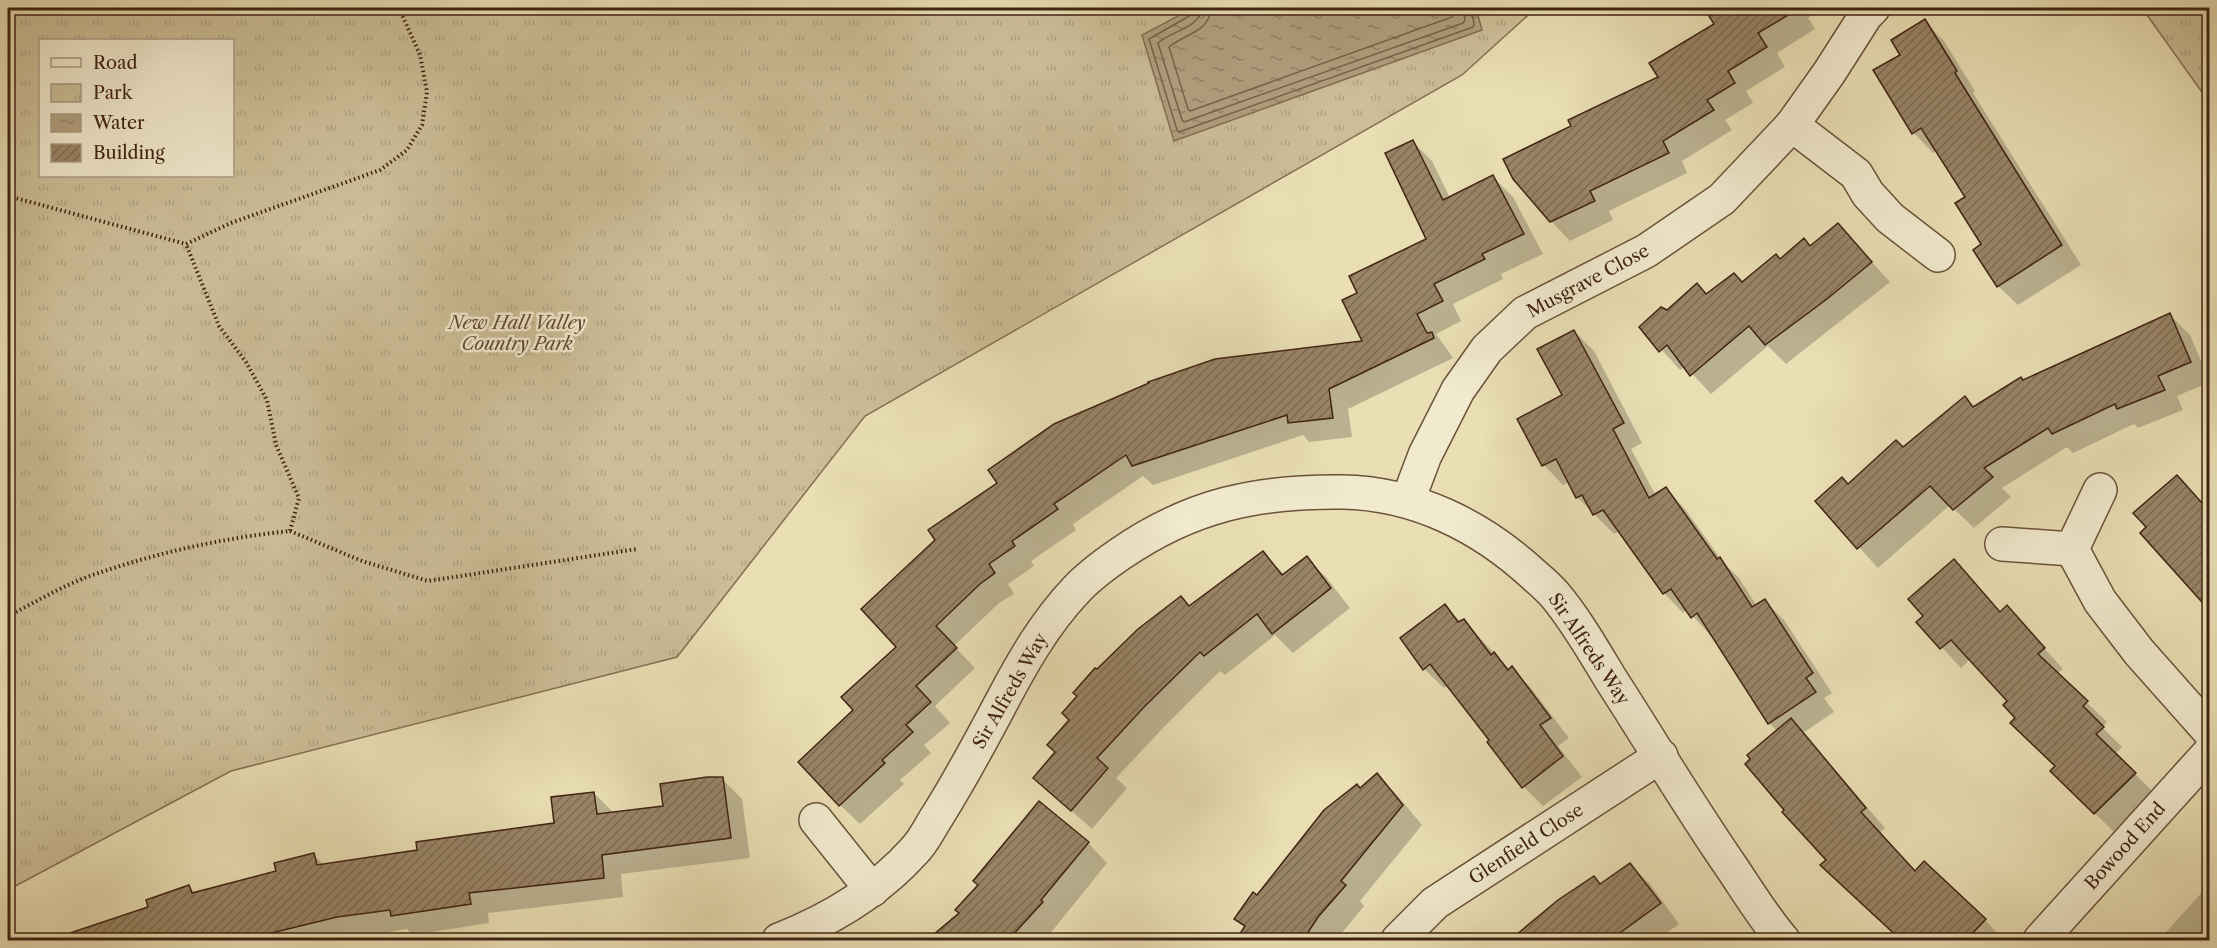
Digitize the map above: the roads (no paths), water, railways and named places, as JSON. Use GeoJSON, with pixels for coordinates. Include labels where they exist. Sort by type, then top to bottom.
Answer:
{"type":"FeatureCollection","features":[{"type":"Feature","properties":{"kind":"street","name":"Musgrave Close"},"geometry":{"type":"LineString","coordinates":[[1408,500],[1425,455],[1458,390],[1487,349],[1525,313],[1646,251],[1722,199],[1792,125],[1873,8]]}},
{"type":"Feature","properties":{"kind":"street"},"geometry":{"type":"LineString","coordinates":[[1792,125],[1856,174],[1868,194],[1890,218],[1938,255]]}},
{"type":"Feature","properties":{"kind":"street"},"geometry":{"type":"LineString","coordinates":[[2072,549],[2100,490]]}},
{"type":"Feature","properties":{"kind":"street","name":"Sir Alfreds Way"},"geometry":{"type":"LineString","coordinates":[[779,940],[809,929],[842,911],[873,890],[916,849],[963,774],[1025,657],[1077,588],[1101,567],[1140,540],[1186,516],[1246,498],[1308,492],[1357,492],[1408,500],[1462,522],[1511,554],[1554,594],[1661,756],[1709,835],[1783,940]]}},
{"type":"Feature","properties":{"kind":"street"},"geometry":{"type":"LineString","coordinates":[[2002,544],[2072,549]]}},
{"type":"Feature","properties":{"kind":"street"},"geometry":{"type":"LineString","coordinates":[[2072,549],[2100,601],[2139,652],[2210,732]]}},
{"type":"Feature","properties":{"kind":"street","name":"Bowood End"},"geometry":{"type":"LineString","coordinates":[[2040,940],[2210,752]]}},
{"type":"Feature","properties":{"kind":"street","name":"Glenfield Close"},"geometry":{"type":"LineString","coordinates":[[1398,940],[1435,903],[1661,756]]}},
{"type":"Feature","properties":{"kind":"street"},"geometry":{"type":"LineString","coordinates":[[816,820],[873,890]]}},
{"type":"Feature","properties":{"kind":"water"},"geometry":{"type":"Polygon","coordinates":[[[1193,8],[1476,8],[1482,30],[1174,141],[1142,35],[1193,8]]]}},
{"type":"Feature","properties":{"kind":"park label","name":"New Hall Valley Country Park"},"geometry":{"type":"Point","coordinates":[517,333]}}]}
